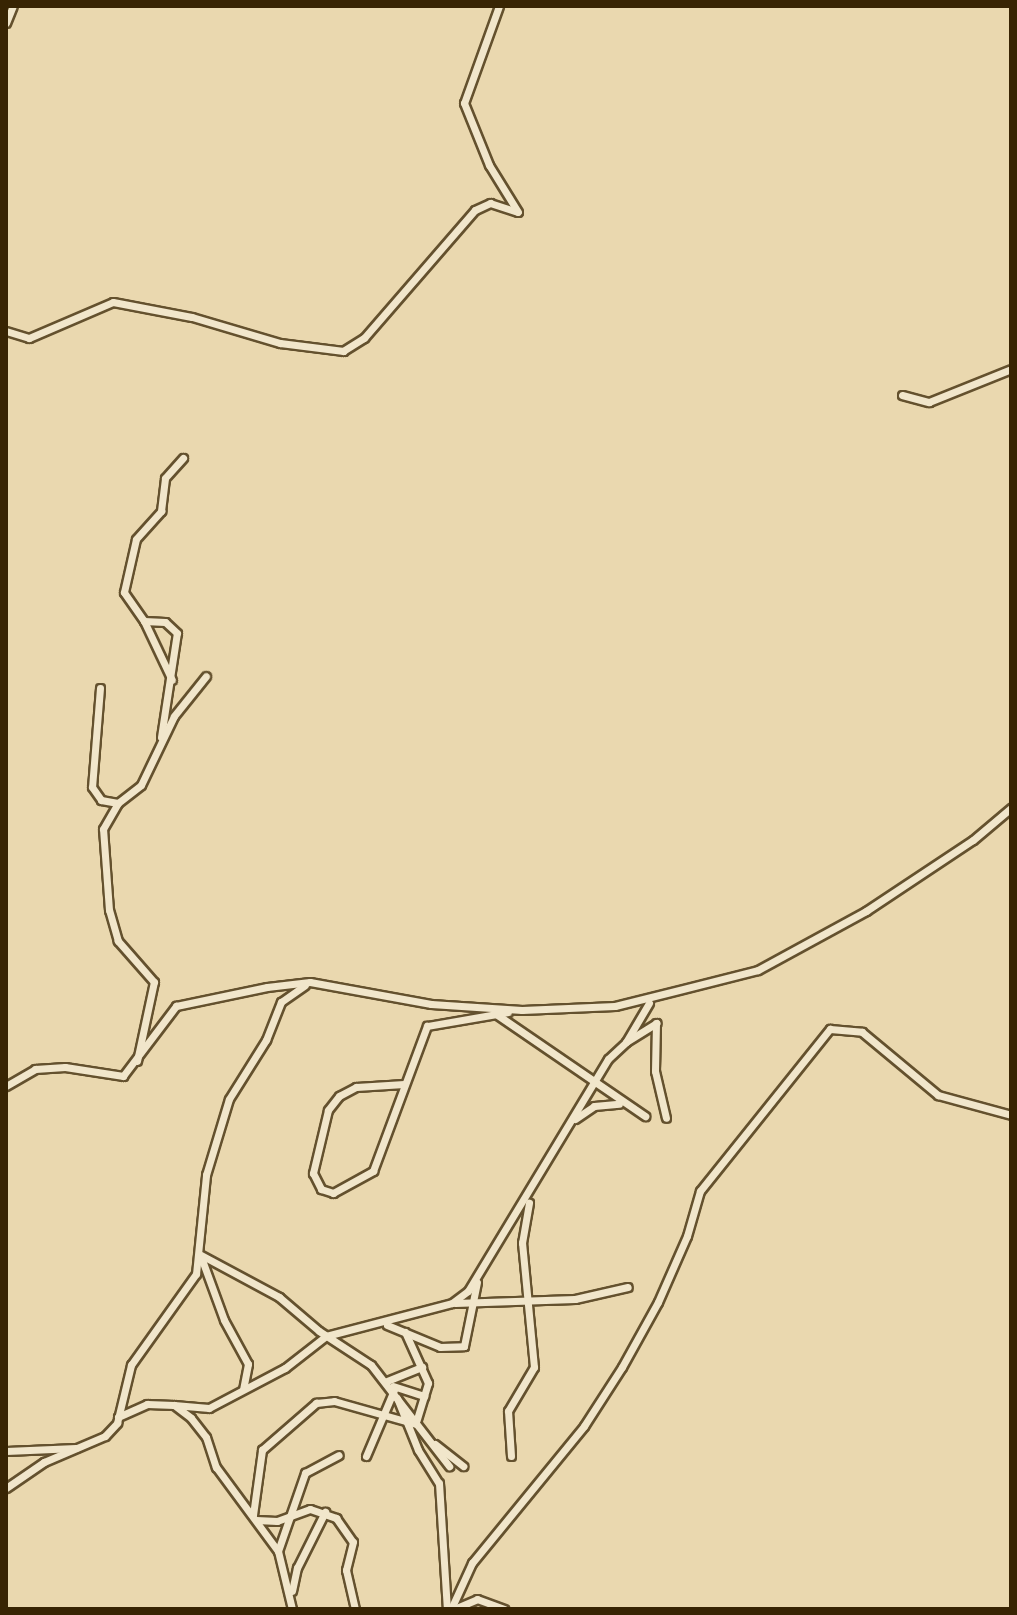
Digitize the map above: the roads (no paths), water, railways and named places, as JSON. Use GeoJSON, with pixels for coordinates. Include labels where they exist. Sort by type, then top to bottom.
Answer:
{"type":"FeatureCollection","features":[{"type":"Feature","properties":{"kind":"street"},"geometry":{"type":"LineString","coordinates":[[6,23],[13,6]]}},
{"type":"Feature","properties":{"kind":"street"},"geometry":{"type":"LineString","coordinates":[[6,331],[29,338],[113,302],[318,350],[343,351],[364,338],[475,210],[490,203],[518,212],[489,165],[464,103],[499,6]]}},
{"type":"Feature","properties":{"kind":"street"},"geometry":{"type":"LineString","coordinates":[[902,395],[929,402],[1011,369]]}},
{"type":"Feature","properties":{"kind":"street"},"geometry":{"type":"LineString","coordinates":[[173,682],[144,621],[124,592],[136,539],[161,511],[165,478],[183,458]]}},
{"type":"Feature","properties":{"kind":"street"},"geometry":{"type":"LineString","coordinates":[[144,621],[165,622],[177,633],[173,682],[155,759]]}},
{"type":"Feature","properties":{"kind":"street"},"geometry":{"type":"LineString","coordinates":[[136,1065],[155,990],[118,941],[109,910],[103,829],[118,803],[141,785],[174,716],[206,676]]}},
{"type":"Feature","properties":{"kind":"street"},"geometry":{"type":"LineString","coordinates":[[100,688],[92,787],[101,800],[118,803]]}},
{"type":"Feature","properties":{"kind":"street"},"geometry":{"type":"LineString","coordinates":[[6,1086],[35,1069],[65,1067],[123,1076],[136,1065],[176,1006],[310,982],[431,1004],[522,1010],[615,1006],[758,970],[824,935],[973,840],[1011,808]]}},
{"type":"Feature","properties":{"kind":"street"},"geometry":{"type":"LineString","coordinates":[[6,1488],[44,1462],[84,1448],[105,1436],[118,1417],[131,1365],[196,1274],[201,1255],[206,1175],[229,1099],[266,1040],[281,1002],[310,982]]}},
{"type":"Feature","properties":{"kind":"street"},"geometry":{"type":"LineString","coordinates":[[452,1303],[477,1280],[595,1082],[626,1042],[649,1003]]}},
{"type":"Feature","properties":{"kind":"street"},"geometry":{"type":"LineString","coordinates":[[404,1084],[356,1087],[333,1103],[317,1143],[313,1173],[321,1189],[333,1193],[373,1171],[427,1026],[522,1010]]}},
{"type":"Feature","properties":{"kind":"street"},"geometry":{"type":"LineString","coordinates":[[496,1014],[621,1103],[645,1116]]}},
{"type":"Feature","properties":{"kind":"street"},"geometry":{"type":"LineString","coordinates":[[626,1042],[656,1023],[655,1071],[666,1118]]}},
{"type":"Feature","properties":{"kind":"street"},"geometry":{"type":"LineString","coordinates":[[451,1609],[472,1563],[584,1426],[622,1367],[670,1276],[700,1191],[830,1029],[862,1032],[938,1095],[1011,1115]]}},
{"type":"Feature","properties":{"kind":"street"},"geometry":{"type":"LineString","coordinates":[[571,1123],[594,1106],[621,1103]]}},
{"type":"Feature","properties":{"kind":"street"},"geometry":{"type":"LineString","coordinates":[[511,1456],[508,1411],[534,1367],[525,1297],[522,1232],[533,1190]]}},
{"type":"Feature","properties":{"kind":"street"},"geometry":{"type":"LineString","coordinates":[[201,1255],[279,1297],[390,1385],[449,1466]]}},
{"type":"Feature","properties":{"kind":"street"},"geometry":{"type":"LineString","coordinates":[[201,1255],[224,1320],[248,1364],[243,1390]]}},
{"type":"Feature","properties":{"kind":"street"},"geometry":{"type":"LineString","coordinates":[[383,1324],[440,1347],[464,1346],[477,1280]]}},
{"type":"Feature","properties":{"kind":"street"},"geometry":{"type":"LineString","coordinates":[[118,1417],[147,1404],[209,1408],[285,1368],[326,1336],[383,1324],[452,1303],[525,1297],[575,1299],[628,1287]]}},
{"type":"Feature","properties":{"kind":"street"},"geometry":{"type":"LineString","coordinates":[[405,1332],[428,1383],[416,1410],[419,1426]]}},
{"type":"Feature","properties":{"kind":"street"},"geometry":{"type":"LineString","coordinates":[[366,1456],[390,1385],[422,1367]]}},
{"type":"Feature","properties":{"kind":"street"},"geometry":{"type":"LineString","coordinates":[[390,1385],[439,1483],[451,1609]]}},
{"type":"Feature","properties":{"kind":"street"},"geometry":{"type":"LineString","coordinates":[[390,1385],[424,1396]]}},
{"type":"Feature","properties":{"kind":"street"},"geometry":{"type":"LineString","coordinates":[[254,1518],[257,1461],[276,1434],[297,1415],[325,1401],[405,1417],[419,1426]]}},
{"type":"Feature","properties":{"kind":"street"},"geometry":{"type":"LineString","coordinates":[[174,1405],[206,1437],[216,1467],[278,1551],[292,1607]]}},
{"type":"Feature","properties":{"kind":"street"},"geometry":{"type":"LineString","coordinates":[[433,1444],[463,1466]]}},
{"type":"Feature","properties":{"kind":"street"},"geometry":{"type":"LineString","coordinates":[[6,1451],[84,1448]]}},
{"type":"Feature","properties":{"kind":"street"},"geometry":{"type":"LineString","coordinates":[[278,1551],[308,1468],[339,1455]]}},
{"type":"Feature","properties":{"kind":"street"},"geometry":{"type":"LineString","coordinates":[[254,1518],[325,1512]]}},
{"type":"Feature","properties":{"kind":"street"},"geometry":{"type":"LineString","coordinates":[[292,1607],[297,1568],[325,1512]]}},
{"type":"Feature","properties":{"kind":"street"},"geometry":{"type":"LineString","coordinates":[[325,1512],[353,1542],[346,1577],[355,1609]]}},
{"type":"Feature","properties":{"kind":"street"},"geometry":{"type":"LineString","coordinates":[[451,1609],[477,1599],[503,1609]]}}]}
